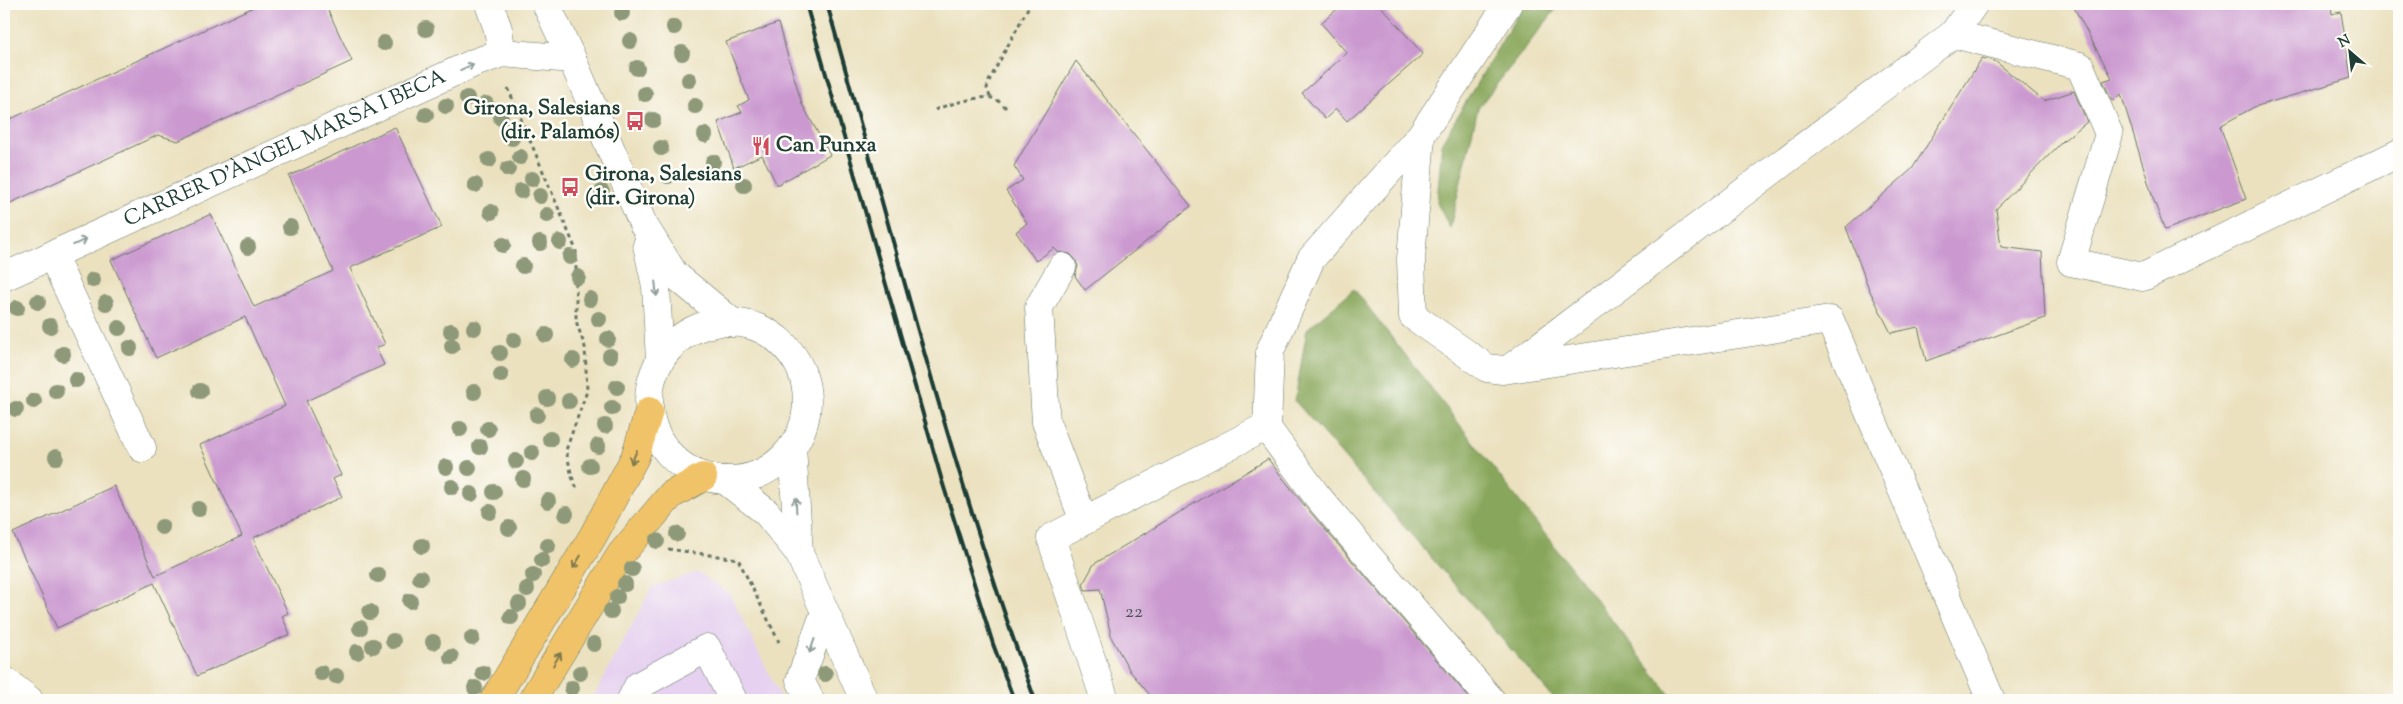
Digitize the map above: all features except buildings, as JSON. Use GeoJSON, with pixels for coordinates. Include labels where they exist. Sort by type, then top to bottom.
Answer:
{"type":"FeatureCollection","features":[{"type":"Feature","properties":{"kind":"main road"},"geometry":{"type":"LineString","coordinates":[[494,700],[593,536],[600,519],[635,457],[649,411]]}},
{"type":"Feature","properties":{"kind":"main road"},"geometry":{"type":"LineString","coordinates":[[532,700],[621,554],[633,539],[671,495],[714,478]]}},
{"type":"Feature","properties":{"kind":"street"},"geometry":{"type":"LineString","coordinates":[[489,4],[498,30],[502,52]]}},
{"type":"Feature","properties":{"kind":"street"},"geometry":{"type":"LineString","coordinates":[[546,4],[572,59],[643,224],[674,274],[733,323]]}},
{"type":"Feature","properties":{"kind":"street"},"geometry":{"type":"LineString","coordinates":[[1491,700],[1317,496],[1268,428],[1270,351],[1311,259],[1421,135],[1508,4]]}},
{"type":"Feature","properties":{"kind":"street"},"geometry":{"type":"LineString","coordinates":[[1504,370],[1513,366],[1953,34],[1974,4]]}},
{"type":"Feature","properties":{"kind":"street"},"geometry":{"type":"LineString","coordinates":[[1953,34],[2080,66],[2109,134],[2071,262],[2143,277],[2399,153]]}},
{"type":"Feature","properties":{"kind":"street","name":"CARRER D'ÀNGEL MARSÀ I BECA"},"geometry":{"type":"LineString","coordinates":[[4,277],[322,131],[502,52],[572,59]]}},
{"type":"Feature","properties":{"kind":"street"},"geometry":{"type":"LineString","coordinates":[[1421,135],[1411,259],[1413,316],[1487,368],[1504,370],[1830,320],[1991,700]]}},
{"type":"Feature","properties":{"kind":"street"},"geometry":{"type":"LineString","coordinates":[[643,224],[656,286],[660,362]]}},
{"type":"Feature","properties":{"kind":"street"},"geometry":{"type":"LineString","coordinates":[[52,255],[142,448]]}},
{"type":"Feature","properties":{"kind":"street"},"geometry":{"type":"LineString","coordinates":[[1062,267],[1039,307],[1046,422],[1084,521]]}},
{"type":"Feature","properties":{"kind":"street"},"geometry":{"type":"LineString","coordinates":[[714,478],[736,480],[759,474],[778,462],[792,447],[799,435],[806,408],[806,394],[799,368],[783,345],[760,329],[733,323],[712,325],[692,332],[674,344],[660,362],[651,386],[649,411],[653,428],[662,444],[680,464],[714,478],[766,512],[799,553],[864,700]]}},
{"type":"Feature","properties":{"kind":"street"},"geometry":{"type":"LineString","coordinates":[[1105,700],[1051,538],[1259,430],[1268,428]]}},
{"type":"Feature","properties":{"kind":"street"},"geometry":{"type":"LineString","coordinates":[[792,447],[799,553]]}},
{"type":"Feature","properties":{"kind":"street"},"geometry":{"type":"LineString","coordinates":[[810,700],[800,680],[825,612]]}},
{"type":"Feature","properties":{"kind":"street"},"geometry":{"type":"LineString","coordinates":[[631,700],[638,686],[707,648],[733,700]]}},
{"type":"Feature","properties":{"kind":"street"},"geometry":{"type":"LineString","coordinates":[[4,680],[29,700]]}},
{"type":"Feature","properties":{"kind":"path"},"geometry":{"type":"LineString","coordinates":[[990,97],[987,86],[993,72],[1030,4]]}},
{"type":"Feature","properties":{"kind":"path"},"geometry":{"type":"LineString","coordinates":[[502,52],[506,82],[576,250],[576,321],[584,347],[587,391],[566,450],[572,477],[590,514],[600,519]]}},
{"type":"Feature","properties":{"kind":"path"},"geometry":{"type":"LineString","coordinates":[[935,110],[958,102],[990,97],[1008,109]]}},
{"type":"Feature","properties":{"kind":"path"},"geometry":{"type":"LineString","coordinates":[[633,539],[640,546],[738,559],[778,640]]}},
{"type":"Feature","properties":{"kind":"shaded area"},"geometry":{"type":"Polygon","coordinates":[[[698,572],[730,594],[782,700],[592,700],[652,587],[698,572]]]}},
{"type":"Feature","properties":{"kind":"green space"},"geometry":{"type":"Polygon","coordinates":[[[1524,4],[1560,4],[1478,108],[1450,228],[1437,203],[1442,142],[1524,4]]]}},
{"type":"Feature","properties":{"kind":"green space"},"geometry":{"type":"Polygon","coordinates":[[[1354,289],[1674,700],[1555,700],[1295,401],[1307,329],[1354,289]]]}},
{"type":"Feature","properties":{"kind":"railway"},"geometry":{"type":"LineString","coordinates":[[806,4],[942,481],[993,644],[1014,700]]}},
{"type":"Feature","properties":{"kind":"railway"},"geometry":{"type":"LineString","coordinates":[[827,4],[950,441],[1005,614],[1035,700]]}},
{"type":"Feature","properties":{"kind":"place","name":"Girona, Salesians (dir. Palamós)"},"geometry":{"type":"Point","coordinates":[635,121]}},
{"type":"Feature","properties":{"kind":"place","name":"Can Punxa"},"geometry":{"type":"Point","coordinates":[761,146]}},
{"type":"Feature","properties":{"kind":"place","name":"Girona, Salesians (dir. Girona)"},"geometry":{"type":"Point","coordinates":[570,187]}}]}
